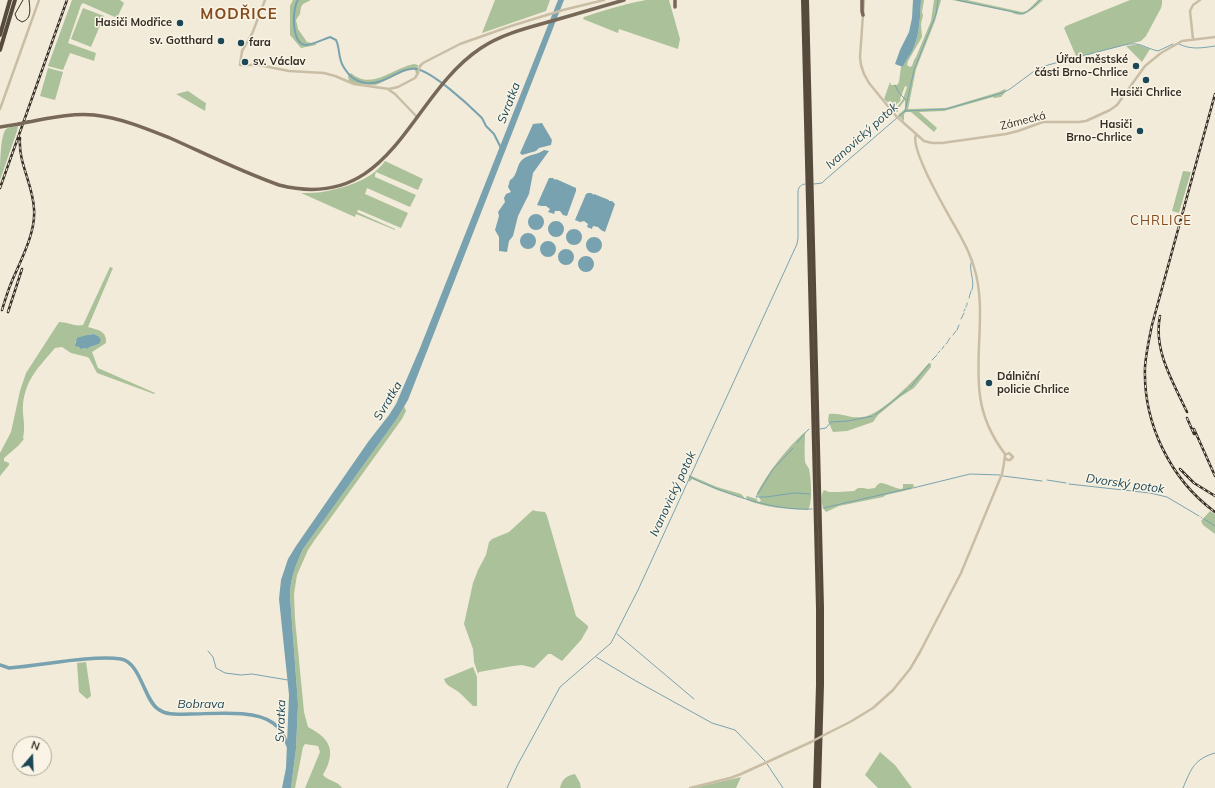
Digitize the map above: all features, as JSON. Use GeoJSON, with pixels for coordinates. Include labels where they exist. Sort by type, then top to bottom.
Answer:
{"type":"FeatureCollection","features":[{"type":"Feature","properties":{"kind":"highway"},"geometry":{"type":"LineString","coordinates":[[0,36],[10,0]]}},
{"type":"Feature","properties":{"kind":"highway"},"geometry":{"type":"LineString","coordinates":[[0,50],[15,0]]}},
{"type":"Feature","properties":{"kind":"highway"},"geometry":{"type":"LineString","coordinates":[[803,0],[818,609],[818,685],[815,788]]}},
{"type":"Feature","properties":{"kind":"highway"},"geometry":{"type":"LineString","coordinates":[[807,0],[822,607],[822,685],[819,788]]}},
{"type":"Feature","properties":{"kind":"main road"},"geometry":{"type":"LineString","coordinates":[[0,128],[60,116],[94,115],[111,118],[145,128],[288,188],[311,189],[338,186],[367,172],[387,156],[446,81],[465,60],[490,42],[508,34],[624,0]]}},
{"type":"Feature","properties":{"kind":"main road"},"geometry":{"type":"LineString","coordinates":[[675,0],[675,7]]}},
{"type":"Feature","properties":{"kind":"main road"},"geometry":{"type":"LineString","coordinates":[[863,0],[863,15]]}},
{"type":"Feature","properties":{"kind":"street"},"geometry":{"type":"LineString","coordinates":[[0,109],[39,0]]}},
{"type":"Feature","properties":{"kind":"street"},"geometry":{"type":"LineString","coordinates":[[265,0],[252,34],[242,52],[240,65],[259,65],[295,71],[321,72],[354,84],[389,89],[398,87],[415,78],[419,67],[423,63],[460,44],[563,10],[604,0]]}},
{"type":"Feature","properties":{"kind":"street"},"geometry":{"type":"LineString","coordinates":[[1193,39],[1190,11],[1193,5],[1200,0]]}},
{"type":"Feature","properties":{"kind":"street"},"geometry":{"type":"LineString","coordinates":[[863,15],[860,57],[864,74],[869,84],[897,118],[916,135],[915,140],[922,164],[970,255],[975,272],[980,302],[980,396],[983,411],[991,433],[1006,458],[1011,460],[1012,455],[1000,447]]}},
{"type":"Feature","properties":{"kind":"street","name":"Zámecká"},"geometry":{"type":"LineString","coordinates":[[916,135],[926,142],[936,144],[1006,134],[1043,122],[1086,121],[1110,110],[1117,105],[1140,72],[1151,60],[1161,53],[1182,41],[1215,37]]}},
{"type":"Feature","properties":{"kind":"street"},"geometry":{"type":"LineString","coordinates":[[389,89],[418,117]]}},
{"type":"Feature","properties":{"kind":"street"},"geometry":{"type":"LineString","coordinates":[[690,788],[730,778],[811,742],[850,722],[873,708],[893,690],[910,669],[920,652],[961,573],[1002,475],[1003,467],[1009,453]]}},
{"type":"Feature","properties":{"kind":"green space"},"geometry":{"type":"Polygon","coordinates":[[[72,0],[120,0],[124,3],[117,18],[83,3],[81,5],[68,43],[96,53],[94,61],[70,53],[63,70],[48,66],[72,0]]]}},
{"type":"Feature","properties":{"kind":"green space"},"geometry":{"type":"Polygon","coordinates":[[[293,0],[311,0],[303,4],[300,14],[296,20],[298,29],[307,42],[316,45],[301,48],[290,35],[290,6],[293,0]]]}},
{"type":"Feature","properties":{"kind":"green space"},"geometry":{"type":"Polygon","coordinates":[[[495,0],[550,0],[546,11],[482,33],[495,0]]]}},
{"type":"Feature","properties":{"kind":"green space"},"geometry":{"type":"Polygon","coordinates":[[[646,0],[669,0],[680,39],[678,49],[619,29],[618,33],[583,19],[584,17],[630,3],[646,0]]]}},
{"type":"Feature","properties":{"kind":"green space"},"geometry":{"type":"Polygon","coordinates":[[[921,0],[924,0],[921,24],[922,37],[908,61],[907,65],[910,67],[912,66],[931,21],[934,0],[941,0],[935,21],[916,69],[908,109],[946,108],[1005,89],[1006,91],[1007,90],[1001,97],[993,97],[944,111],[919,112],[937,128],[934,132],[911,112],[906,112],[904,114],[904,121],[898,115],[905,109],[905,100],[898,109],[898,112],[896,112],[895,110],[903,99],[907,87],[905,86],[900,99],[901,100],[895,106],[891,101],[887,102],[884,99],[890,82],[891,85],[897,85],[899,82],[901,67],[903,67],[916,42],[919,30],[921,0]]]}},
{"type":"Feature","properties":{"kind":"green space"},"geometry":{"type":"Polygon","coordinates":[[[952,0],[967,0],[1022,12],[1027,11],[1038,0],[1043,0],[1028,12],[1020,15],[952,0]]]}},
{"type":"Feature","properties":{"kind":"green space"},"geometry":{"type":"Polygon","coordinates":[[[1130,0],[1162,0],[1161,8],[1146,36],[1141,41],[1058,62],[1058,60],[1076,56],[1064,28],[1066,26],[1130,0]]]}},
{"type":"Feature","properties":{"kind":"green space"},"geometry":{"type":"Polygon","coordinates":[[[83,8],[104,16],[91,47],[71,39],[83,8]]]}},
{"type":"Feature","properties":{"kind":"green space"},"geometry":{"type":"Polygon","coordinates":[[[1139,45],[1150,49],[1142,62],[1126,46],[1139,45]]]}},
{"type":"Feature","properties":{"kind":"green space"},"geometry":{"type":"Polygon","coordinates":[[[414,64],[418,65],[416,74],[415,69],[407,70],[376,85],[357,84],[349,81],[348,76],[351,73],[359,78],[367,80],[374,79],[414,64]]]}},
{"type":"Feature","properties":{"kind":"green space"},"geometry":{"type":"Polygon","coordinates":[[[48,68],[63,72],[55,100],[40,96],[48,68]]]}},
{"type":"Feature","properties":{"kind":"green space"},"geometry":{"type":"Polygon","coordinates":[[[188,91],[206,103],[205,111],[176,94],[188,91]]]}},
{"type":"Feature","properties":{"kind":"green space"},"geometry":{"type":"Polygon","coordinates":[[[18,126],[0,180],[1,153],[4,132],[7,128],[18,126]]]}},
{"type":"Feature","properties":{"kind":"green space"},"geometry":{"type":"Polygon","coordinates":[[[385,161],[423,179],[418,190],[376,172],[375,177],[416,195],[410,207],[367,188],[365,194],[408,213],[401,228],[359,210],[357,212],[395,230],[356,214],[355,217],[301,193],[324,192],[359,181],[374,173],[385,161]]]}},
{"type":"Feature","properties":{"kind":"green space"},"geometry":{"type":"Polygon","coordinates":[[[1183,171],[1191,172],[1179,213],[1172,211],[1183,171]]]}},
{"type":"Feature","properties":{"kind":"green space"},"geometry":{"type":"Polygon","coordinates":[[[110,267],[113,268],[88,327],[101,331],[105,335],[106,343],[92,352],[98,368],[155,393],[154,394],[97,373],[89,358],[71,353],[62,347],[55,348],[30,380],[23,404],[24,439],[4,458],[4,461],[9,463],[9,465],[0,476],[0,453],[11,432],[20,391],[26,373],[59,322],[83,325],[110,267]],[[94,334],[87,335],[75,342],[79,347],[87,349],[99,344],[98,336],[94,334]]]}},
{"type":"Feature","properties":{"kind":"green space"},"geometry":{"type":"Polygon","coordinates":[[[929,363],[931,364],[931,367],[914,388],[900,397],[878,415],[873,422],[847,431],[833,432],[828,421],[829,414],[854,417],[870,415],[898,395],[929,363]]]}},
{"type":"Feature","properties":{"kind":"green space"},"geometry":{"type":"Polygon","coordinates":[[[404,406],[406,411],[402,419],[314,541],[308,550],[297,575],[294,594],[295,619],[304,712],[308,727],[324,738],[329,747],[329,760],[323,775],[340,785],[342,788],[305,788],[320,752],[318,746],[305,744],[303,747],[295,788],[291,788],[296,749],[298,704],[290,596],[294,572],[303,549],[396,420],[404,406]]]}},
{"type":"Feature","properties":{"kind":"green space"},"geometry":{"type":"Polygon","coordinates":[[[805,432],[805,463],[809,469],[811,490],[811,502],[808,510],[785,509],[754,503],[747,500],[747,496],[757,499],[758,502],[761,501],[757,493],[767,477],[778,461],[805,432]]]}},
{"type":"Feature","properties":{"kind":"green space"},"geometry":{"type":"Polygon","coordinates":[[[689,475],[717,487],[741,494],[745,499],[717,490],[692,479],[689,482],[689,475]]]}},
{"type":"Feature","properties":{"kind":"green space"},"geometry":{"type":"Polygon","coordinates":[[[880,483],[902,489],[903,484],[913,484],[914,486],[912,489],[883,497],[839,506],[826,512],[823,507],[822,498],[824,490],[829,492],[854,491],[858,488],[875,488],[880,483]]]}},
{"type":"Feature","properties":{"kind":"green space"},"geometry":{"type":"Polygon","coordinates":[[[533,510],[545,512],[547,516],[576,616],[588,626],[588,628],[581,640],[562,661],[551,654],[548,654],[534,668],[522,665],[479,672],[478,674],[474,662],[473,649],[464,624],[473,583],[486,555],[489,542],[492,539],[509,532],[533,510]]]}},
{"type":"Feature","properties":{"kind":"green space"},"geometry":{"type":"Polygon","coordinates":[[[1210,511],[1215,514],[1215,534],[1203,525],[1201,521],[1210,511]]]}},
{"type":"Feature","properties":{"kind":"green space"},"geometry":{"type":"Polygon","coordinates":[[[86,662],[91,696],[87,699],[79,692],[77,663],[86,662]]]}},
{"type":"Feature","properties":{"kind":"green space"},"geometry":{"type":"Polygon","coordinates":[[[473,667],[477,677],[477,706],[473,706],[459,692],[447,684],[444,679],[473,667]]]}},
{"type":"Feature","properties":{"kind":"green space"},"geometry":{"type":"Polygon","coordinates":[[[880,752],[895,765],[912,788],[878,788],[865,775],[880,752]]]}},
{"type":"Feature","properties":{"kind":"green space"},"geometry":{"type":"Polygon","coordinates":[[[575,774],[581,788],[560,788],[565,778],[575,774]]]}},
{"type":"Feature","properties":{"kind":"green space"},"geometry":{"type":"Polygon","coordinates":[[[741,777],[736,788],[693,788],[741,777]]]}},
{"type":"Feature","properties":{"kind":"water"},"geometry":{"type":"Polygon","coordinates":[[[558,0],[564,0],[408,400],[396,420],[303,549],[296,566],[292,578],[290,596],[298,704],[296,749],[291,788],[282,788],[286,768],[289,695],[279,599],[281,580],[288,559],[368,442],[396,404],[420,348],[558,0]]]}},
{"type":"Feature","properties":{"kind":"water"},"geometry":{"type":"Polygon","coordinates":[[[913,0],[921,0],[919,30],[914,47],[903,67],[895,64],[909,32],[912,18],[913,0]]]}},
{"type":"Feature","properties":{"kind":"water"},"geometry":{"type":"Polygon","coordinates":[[[542,123],[552,140],[551,145],[522,155],[520,153],[533,124],[542,123]]]}},
{"type":"Feature","properties":{"kind":"water"},"geometry":{"type":"Polygon","coordinates":[[[544,150],[549,151],[533,173],[529,194],[518,216],[513,236],[509,241],[507,252],[499,251],[499,237],[495,230],[499,216],[498,212],[505,202],[504,198],[506,194],[511,192],[508,187],[510,180],[513,178],[519,164],[523,159],[544,150]]]}},
{"type":"Feature","properties":{"kind":"water"},"geometry":{"type":"Polygon","coordinates":[[[549,178],[556,179],[576,188],[567,216],[563,215],[560,211],[555,211],[554,214],[548,212],[550,209],[546,206],[537,205],[549,178]]]}},
{"type":"Feature","properties":{"kind":"water"},"geometry":{"type":"Polygon","coordinates":[[[588,193],[612,201],[615,204],[605,232],[598,227],[593,226],[592,229],[587,227],[588,224],[584,221],[580,222],[575,220],[586,194],[588,193]]]}},
{"type":"Feature","properties":{"kind":"water"},"geometry":{"type":"Polygon","coordinates":[[[533,214],[539,214],[544,219],[542,228],[539,230],[533,230],[528,225],[528,219],[533,214]]]}},
{"type":"Feature","properties":{"kind":"water"},"geometry":{"type":"Polygon","coordinates":[[[553,221],[559,221],[564,226],[562,235],[559,237],[553,237],[548,232],[548,226],[553,221]]]}},
{"type":"Feature","properties":{"kind":"water"},"geometry":{"type":"Polygon","coordinates":[[[571,229],[577,229],[582,234],[580,243],[577,245],[571,245],[566,240],[566,234],[571,229]]]}},
{"type":"Feature","properties":{"kind":"water"},"geometry":{"type":"Polygon","coordinates":[[[525,233],[531,233],[536,238],[534,247],[531,249],[525,249],[520,244],[520,238],[525,233]]]}},
{"type":"Feature","properties":{"kind":"water"},"geometry":{"type":"Polygon","coordinates":[[[591,237],[597,237],[602,242],[600,251],[597,253],[591,253],[586,248],[586,242],[591,237]]]}},
{"type":"Feature","properties":{"kind":"water"},"geometry":{"type":"Polygon","coordinates":[[[545,241],[551,241],[556,246],[554,255],[551,257],[545,257],[540,252],[540,246],[545,241]]]}},
{"type":"Feature","properties":{"kind":"water"},"geometry":{"type":"Polygon","coordinates":[[[563,249],[569,249],[574,254],[572,263],[569,265],[563,265],[558,260],[558,254],[563,249]]]}},
{"type":"Feature","properties":{"kind":"water"},"geometry":{"type":"Polygon","coordinates":[[[583,256],[589,256],[594,261],[592,270],[589,272],[583,272],[578,267],[578,261],[583,256]]]}},
{"type":"Feature","properties":{"kind":"water"},"geometry":{"type":"Polygon","coordinates":[[[94,334],[101,340],[99,344],[87,349],[81,349],[75,346],[77,338],[94,334]]]}},
{"type":"Feature","properties":{"kind":"waterway"},"geometry":{"type":"LineString","coordinates":[[298,0],[296,4],[294,26],[295,33],[301,43],[309,45],[330,37],[336,40],[340,59],[347,73],[352,78],[366,83],[380,81],[410,69],[423,71],[450,89],[482,118],[486,126],[494,134],[501,148]]}},
{"type":"Feature","properties":{"kind":"waterway","name":"Ivanovický potok"},"geometry":{"type":"LineString","coordinates":[[814,184],[822,183],[905,111],[914,70],[936,14],[938,0]]}},
{"type":"Feature","properties":{"kind":"waterway"},"geometry":{"type":"LineString","coordinates":[[957,0],[1023,14],[1040,0]]}},
{"type":"Feature","properties":{"kind":"waterway"},"geometry":{"type":"LineString","coordinates":[[905,111],[946,109],[1002,93],[1010,89],[1037,69],[1124,45],[1138,44],[1158,51],[1173,44]]}},
{"type":"Feature","properties":{"kind":"waterway"},"geometry":{"type":"LineString","coordinates":[[1179,44],[1192,48],[1215,46]]}},
{"type":"Feature","properties":{"kind":"waterway"},"geometry":{"type":"LineString","coordinates":[[895,85],[899,93],[906,100]]}},
{"type":"Feature","properties":{"kind":"waterway","name":"Ivanovický potok"},"geometry":{"type":"LineString","coordinates":[[507,788],[517,766],[560,687],[611,643],[638,590],[797,244],[798,191],[800,186],[805,184]]}},
{"type":"Feature","properties":{"kind":"waterway"},"geometry":{"type":"LineString","coordinates":[[971,263],[973,283],[972,290]]}},
{"type":"Feature","properties":{"kind":"waterway"},"geometry":{"type":"LineString","coordinates":[[969,298],[971,291]]}},
{"type":"Feature","properties":{"kind":"waterway"},"geometry":{"type":"LineString","coordinates":[[961,319],[964,313]]}},
{"type":"Feature","properties":{"kind":"waterway"},"geometry":{"type":"LineString","coordinates":[[957,330],[959,325]]}},
{"type":"Feature","properties":{"kind":"waterway"},"geometry":{"type":"LineString","coordinates":[[953,335],[956,331]]}},
{"type":"Feature","properties":{"kind":"waterway"},"geometry":{"type":"LineString","coordinates":[[932,360],[937,355]]}},
{"type":"Feature","properties":{"kind":"waterway"},"geometry":{"type":"LineString","coordinates":[[910,388],[929,364]]}},
{"type":"Feature","properties":{"kind":"waterway"},"geometry":{"type":"LineString","coordinates":[[875,415],[907,390]]}},
{"type":"Feature","properties":{"kind":"waterway"},"geometry":{"type":"LineString","coordinates":[[820,429],[826,428],[831,422],[848,421],[873,416]]}},
{"type":"Feature","properties":{"kind":"waterway"},"geometry":{"type":"LineString","coordinates":[[797,443],[809,429]]}},
{"type":"Feature","properties":{"kind":"waterway"},"geometry":{"type":"LineString","coordinates":[[793,448],[773,469],[756,497],[794,493],[810,494]]}},
{"type":"Feature","properties":{"kind":"waterway","name":"Dvorský potok"},"geometry":{"type":"LineString","coordinates":[[913,488],[970,474],[1000,475]]}},
{"type":"Feature","properties":{"kind":"waterway","name":"Dvorský potok"},"geometry":{"type":"LineString","coordinates":[[1003,476],[1042,481]]}},
{"type":"Feature","properties":{"kind":"waterway","name":"Dvorský potok"},"geometry":{"type":"LineString","coordinates":[[690,477],[734,495],[765,504],[797,509],[812,509]]}},
{"type":"Feature","properties":{"kind":"waterway","name":"Dvorský potok"},"geometry":{"type":"LineString","coordinates":[[1047,480],[1066,483]]}},
{"type":"Feature","properties":{"kind":"waterway","name":"Dvorský potok"},"geometry":{"type":"LineString","coordinates":[[1069,484],[1150,493],[1167,497],[1199,516]]}},
{"type":"Feature","properties":{"kind":"waterway","name":"Dvorský potok"},"geometry":{"type":"LineString","coordinates":[[823,508],[911,488]]}},
{"type":"Feature","properties":{"kind":"waterway","name":"Dvorský potok"},"geometry":{"type":"LineString","coordinates":[[1204,519],[1215,526]]}},
{"type":"Feature","properties":{"kind":"waterway"},"geometry":{"type":"LineString","coordinates":[[617,634],[694,699]]}},
{"type":"Feature","properties":{"kind":"waterway"},"geometry":{"type":"LineString","coordinates":[[208,651],[213,657],[216,668],[225,673],[241,675],[252,674],[288,680]]}},
{"type":"Feature","properties":{"kind":"waterway"},"geometry":{"type":"LineString","coordinates":[[596,657],[712,723],[735,730],[765,761]]}},
{"type":"Feature","properties":{"kind":"waterway","name":"Bobrava"},"geometry":{"type":"LineString","coordinates":[[0,665],[9,668],[89,659],[121,659],[128,662],[133,667],[153,704],[165,713],[233,713],[256,716],[276,725],[283,734],[289,748]]}},
{"type":"Feature","properties":{"kind":"waterway"},"geometry":{"type":"LineString","coordinates":[[1183,788],[1188,775],[1194,766],[1202,758],[1215,753]]}},
{"type":"Feature","properties":{"kind":"waterway"},"geometry":{"type":"LineString","coordinates":[[767,764],[783,788]]}},
{"type":"Feature","properties":{"kind":"tram line"},"geometry":{"type":"LineString","coordinates":[[23,0],[15,14],[17,19],[22,22],[29,16],[29,0]]}},
{"type":"Feature","properties":{"kind":"railway"},"geometry":{"type":"LineString","coordinates":[[0,188],[67,0]]}},
{"type":"Feature","properties":{"kind":"railway"},"geometry":{"type":"LineString","coordinates":[[1215,94],[1152,325],[1145,367],[1149,409],[1154,429],[1162,448],[1185,483],[1199,499],[1215,512]]}},
{"type":"Feature","properties":{"kind":"railway"},"geometry":{"type":"LineString","coordinates":[[2,310],[9,288],[27,246],[33,227],[34,218],[33,200],[21,156],[20,138]]}},
{"type":"Feature","properties":{"kind":"railway"},"geometry":{"type":"LineString","coordinates":[[8,312],[22,269]]}},
{"type":"Feature","properties":{"kind":"railway"},"geometry":{"type":"LineString","coordinates":[[1160,316],[1159,341],[1162,353],[1170,377],[1187,412]]}},
{"type":"Feature","properties":{"kind":"railway"},"geometry":{"type":"LineString","coordinates":[[1187,418],[1194,434]]}},
{"type":"Feature","properties":{"kind":"railway"},"geometry":{"type":"LineString","coordinates":[[1194,429],[1215,476]]}},
{"type":"Feature","properties":{"kind":"railway"},"geometry":{"type":"LineString","coordinates":[[1180,469],[1194,483],[1215,496]]}},
{"type":"Feature","properties":{"kind":"place","name":"Hasiči Modřice"},"geometry":{"type":"Point","coordinates":[180,23]}},
{"type":"Feature","properties":{"kind":"place","name":"sv. Gotthard"},"geometry":{"type":"Point","coordinates":[221,41]}},
{"type":"Feature","properties":{"kind":"place","name":"fara"},"geometry":{"type":"Point","coordinates":[241,43]}},
{"type":"Feature","properties":{"kind":"place","name":"sv. Václav"},"geometry":{"type":"Point","coordinates":[245,62]}},
{"type":"Feature","properties":{"kind":"place","name":"Úřad městské části Brno-Chrlice"},"geometry":{"type":"Point","coordinates":[1136,66]}},
{"type":"Feature","properties":{"kind":"place","name":"Hasiči Chrlice"},"geometry":{"type":"Point","coordinates":[1146,80]}},
{"type":"Feature","properties":{"kind":"place","name":"Hasiči Brno-Chrlice"},"geometry":{"type":"Point","coordinates":[1140,131]}},
{"type":"Feature","properties":{"kind":"place","name":"Dálniční policie Chrlice"},"geometry":{"type":"Point","coordinates":[989,383]}},
{"type":"Feature","properties":{"kind":"district","name":"MODŘICE"},"geometry":{"type":"Point","coordinates":[239,14]}},
{"type":"Feature","properties":{"kind":"district","name":"CHRLICE"},"geometry":{"type":"Point","coordinates":[1161,221]}},
{"type":"Feature","properties":{"kind":"water label","name":"Svratka"},"geometry":{"type":"Point","coordinates":[509,103]}},
{"type":"Feature","properties":{"kind":"water label","name":"Svratka"},"geometry":{"type":"Point","coordinates":[388,401]}},
{"type":"Feature","properties":{"kind":"water label","name":"Svratka"},"geometry":{"type":"Point","coordinates":[281,721]}}]}
